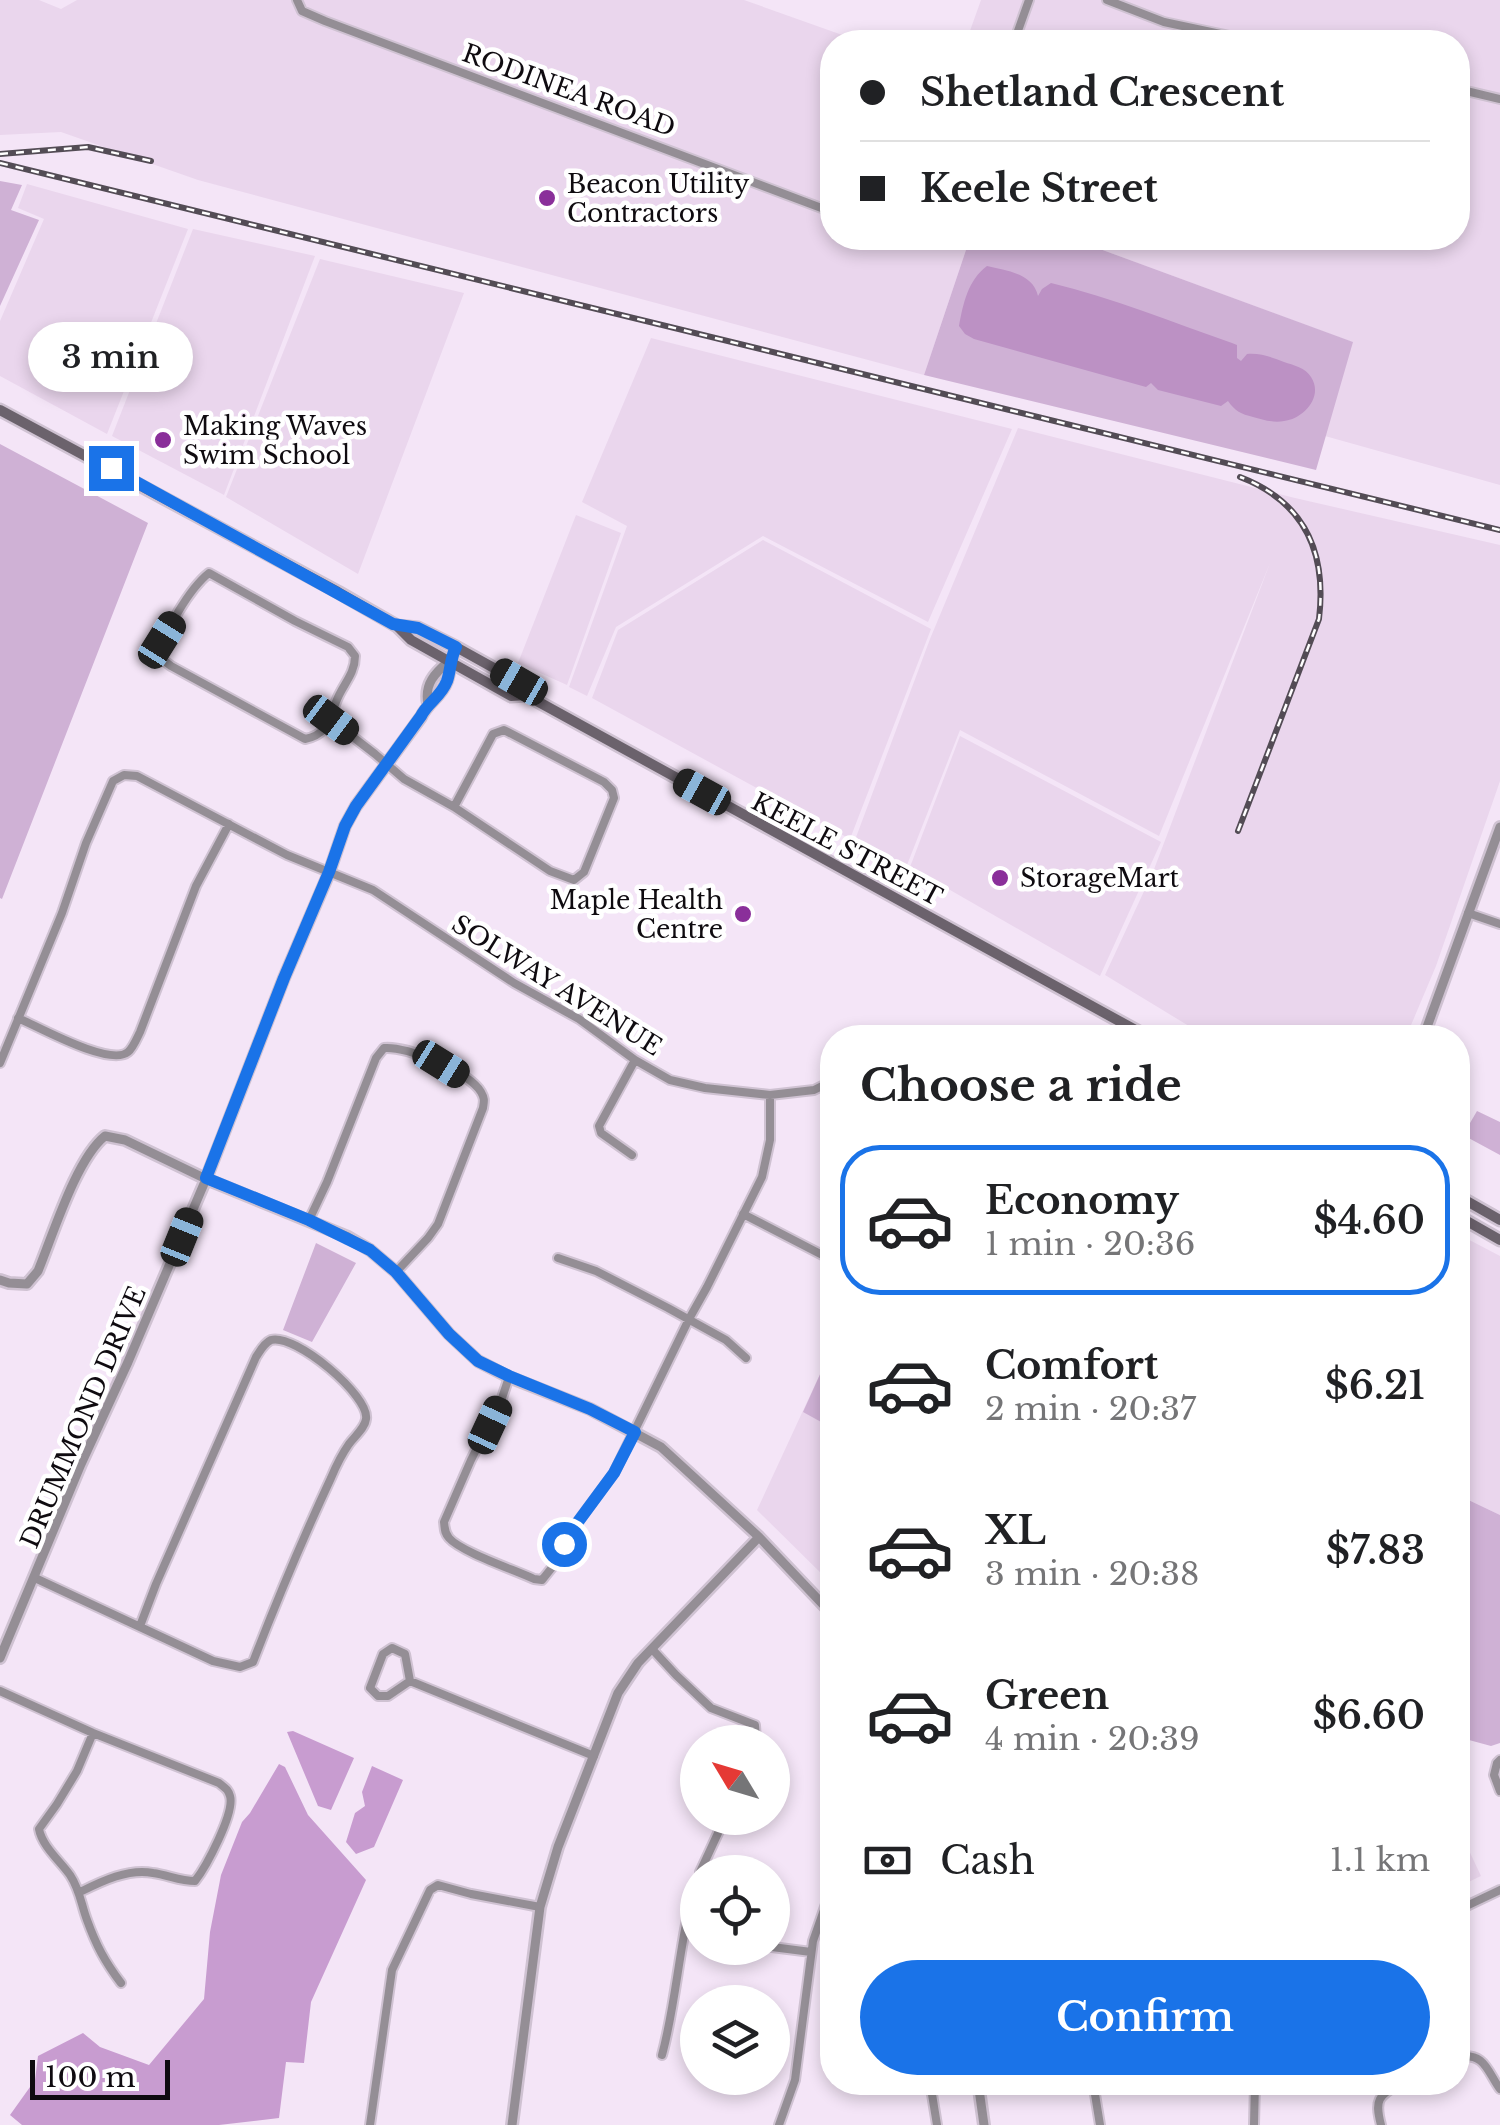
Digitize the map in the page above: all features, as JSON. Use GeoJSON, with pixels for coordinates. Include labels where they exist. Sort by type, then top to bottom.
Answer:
{"type":"FeatureCollection","features":[{"type":"Feature","properties":{"kind":"main road","name":"KEELE STREET"},"geometry":{"type":"LineString","coordinates":[[0,410],[397,626],[411,640],[511,696],[526,695],[1126,1025]]}},
{"type":"Feature","properties":{"kind":"main road","name":"KEELE STREET"},"geometry":{"type":"LineString","coordinates":[[397,626],[418,628],[456,647],[519,682],[526,695]]}},
{"type":"Feature","properties":{"kind":"main road"},"geometry":{"type":"LineString","coordinates":[[1470,1203],[1500,1220]]}},
{"type":"Feature","properties":{"kind":"main road"},"geometry":{"type":"LineString","coordinates":[[1470,1223],[1500,1240]]}},
{"type":"Feature","properties":{"kind":"street","name":"RODINEA ROAD"},"geometry":{"type":"LineString","coordinates":[[297,0],[302,11],[338,26],[820,207]]}},
{"type":"Feature","properties":{"kind":"street"},"geometry":{"type":"LineString","coordinates":[[1018,30],[1029,0]]}},
{"type":"Feature","properties":{"kind":"street"},"geometry":{"type":"LineString","coordinates":[[1107,0],[1164,22],[1202,30]]}},
{"type":"Feature","properties":{"kind":"street"},"geometry":{"type":"LineString","coordinates":[[1470,92],[1500,99]]}},
{"type":"Feature","properties":{"kind":"street"},"geometry":{"type":"LineString","coordinates":[[209,573],[348,647],[356,656],[355,669],[336,701],[331,720],[314,737],[305,738],[158,656],[162,640],[199,581],[209,573]]}},
{"type":"Feature","properties":{"kind":"street","name":"DRUMMOND DRIVE"},"geometry":{"type":"LineString","coordinates":[[0,1658],[206,1178],[345,826],[428,704],[425,691],[436,672],[450,661],[456,647]]}},
{"type":"Feature","properties":{"kind":"street"},"geometry":{"type":"LineString","coordinates":[[331,720],[404,779],[454,806],[550,871],[574,880],[584,872],[614,798],[604,782],[504,730],[493,734],[454,806]]}},
{"type":"Feature","properties":{"kind":"street","name":"SOLWAY AVENUE"},"geometry":{"type":"LineString","coordinates":[[18,1018],[113,781],[124,775],[137,776],[287,855],[373,890],[670,1080],[770,1096],[820,1087]]}},
{"type":"Feature","properties":{"kind":"street"},"geometry":{"type":"LineString","coordinates":[[0,1063],[18,1018],[98,1054],[116,1058],[129,1052],[196,886],[229,824]]}},
{"type":"Feature","properties":{"kind":"street"},"geometry":{"type":"LineString","coordinates":[[1429,1025],[1500,827]]}},
{"type":"Feature","properties":{"kind":"street"},"geometry":{"type":"LineString","coordinates":[[1468,913],[1500,924]]}},
{"type":"Feature","properties":{"kind":"street"},"geometry":{"type":"LineString","coordinates":[[309,1220],[376,1058],[384,1048],[410,1051],[441,1064],[480,1090],[483,1108],[438,1224],[396,1272]]}},
{"type":"Feature","properties":{"kind":"street"},"geometry":{"type":"LineString","coordinates":[[632,1155],[601,1133],[599,1126],[634,1060]]}},
{"type":"Feature","properties":{"kind":"street"},"geometry":{"type":"LineString","coordinates":[[509,1376],[444,1522],[445,1532],[462,1547],[542,1580],[554,1566],[572,1530],[614,1473],[762,1176],[770,1140],[770,1096]]}},
{"type":"Feature","properties":{"kind":"street"},"geometry":{"type":"LineString","coordinates":[[0,1280],[27,1284],[38,1271],[94,1144],[104,1136],[125,1140],[370,1250],[396,1272],[478,1361],[590,1409],[661,1447],[759,1537],[820,1601]]}},
{"type":"Feature","properties":{"kind":"street"},"geometry":{"type":"LineString","coordinates":[[743,1214],[820,1254]]}},
{"type":"Feature","properties":{"kind":"street"},"geometry":{"type":"LineString","coordinates":[[558,1258],[596,1271],[689,1319],[726,1340],[746,1358]]}},
{"type":"Feature","properties":{"kind":"street"},"geometry":{"type":"LineString","coordinates":[[36,1578],[162,1638],[223,1664],[240,1667],[252,1662],[331,1478],[367,1418],[365,1407],[346,1384],[311,1353],[272,1340],[256,1357],[140,1626]]}},
{"type":"Feature","properties":{"kind":"street"},"geometry":{"type":"LineString","coordinates":[[512,2125],[540,1907],[558,1847],[618,1693],[652,1648],[759,1537]]}},
{"type":"Feature","properties":{"kind":"street"},"geometry":{"type":"LineString","coordinates":[[392,1648],[405,1654],[410,1681],[388,1696],[378,1696],[370,1688],[384,1654],[392,1648]]}},
{"type":"Feature","properties":{"kind":"street"},"geometry":{"type":"LineString","coordinates":[[652,1648],[711,1708],[755,1725]]}},
{"type":"Feature","properties":{"kind":"street"},"geometry":{"type":"LineString","coordinates":[[410,1681],[594,1756]]}},
{"type":"Feature","properties":{"kind":"street"},"geometry":{"type":"LineString","coordinates":[[0,1691],[220,1783],[231,1798],[208,1860],[195,1881],[146,1871],[112,1878],[80,1892]]}},
{"type":"Feature","properties":{"kind":"street"},"geometry":{"type":"LineString","coordinates":[[93,1733],[77,1771],[39,1829],[40,1838],[70,1874],[80,1892],[99,1952],[121,1983]]}},
{"type":"Feature","properties":{"kind":"street"},"geometry":{"type":"LineString","coordinates":[[1500,1760],[1494,1775],[1500,1790]]}},
{"type":"Feature","properties":{"kind":"street"},"geometry":{"type":"LineString","coordinates":[[370,2125],[392,1970],[430,1890],[438,1884],[540,1907]]}},
{"type":"Feature","properties":{"kind":"street"},"geometry":{"type":"LineString","coordinates":[[1470,1904],[1500,1890]]}},
{"type":"Feature","properties":{"kind":"street"},"geometry":{"type":"LineString","coordinates":[[779,2125],[794,2080],[811,1952],[820,1919]]}},
{"type":"Feature","properties":{"kind":"street"},"geometry":{"type":"LineString","coordinates":[[790,1950],[811,1952]]}},
{"type":"Feature","properties":{"kind":"street"},"geometry":{"type":"LineString","coordinates":[[662,2055],[680,1965]]}},
{"type":"Feature","properties":{"kind":"street"},"geometry":{"type":"LineString","coordinates":[[1470,2056],[1478,2058],[1500,2088]]}},
{"type":"Feature","properties":{"kind":"street"},"geometry":{"type":"LineString","coordinates":[[932,2095],[936,2125]]}},
{"type":"Feature","properties":{"kind":"street"},"geometry":{"type":"LineString","coordinates":[[980,2095],[984,2125]]}},
{"type":"Feature","properties":{"kind":"street"},"geometry":{"type":"LineString","coordinates":[[1095,2095],[1100,2125]]}},
{"type":"Feature","properties":{"kind":"street"},"geometry":{"type":"LineString","coordinates":[[1254,2125],[1255,2095]]}},
{"type":"Feature","properties":{"kind":"street"},"geometry":{"type":"LineString","coordinates":[[1382,2125],[1376,2108],[1384,2095]]}},
{"type":"Feature","properties":{"kind":"shaded area"},"geometry":{"type":"Polygon","coordinates":[[[0,0],[39,0],[61,9],[77,0],[744,0],[828,30],[820,30],[820,250],[966,250],[924,375],[198,180],[61,132],[0,135],[0,0]]]}},
{"type":"Feature","properties":{"kind":"shaded area"},"geometry":{"type":"Polygon","coordinates":[[[981,0],[1500,0],[1500,485],[1325,436],[1352,342],[1103,250],[1470,250],[1470,30],[970,30],[981,0]]]}},
{"type":"Feature","properties":{"kind":"shaded area"},"geometry":{"type":"Polygon","coordinates":[[[0,181],[22,185],[11,210],[39,220],[0,306],[0,181]]]}},
{"type":"Feature","properties":{"kind":"shaded area"},"geometry":{"type":"Polygon","coordinates":[[[27,184],[188,229],[107,434],[0,376],[0,321],[44,219],[18,208],[27,184]]]}},
{"type":"Feature","properties":{"kind":"shaded area"},"geometry":{"type":"Polygon","coordinates":[[[193,229],[315,256],[224,495],[112,436],[193,229]]]}},
{"type":"Feature","properties":{"kind":"shaded area"},"geometry":{"type":"Polygon","coordinates":[[[966,250],[1103,250],[1353,342],[1316,470],[924,375],[966,250]]]}},
{"type":"Feature","properties":{"kind":"shaded area"},"geometry":{"type":"Polygon","coordinates":[[[320,259],[464,293],[358,574],[226,497],[320,259]]]}},
{"type":"Feature","properties":{"kind":"shaded area"},"geometry":{"type":"Polygon","coordinates":[[[987,266],[1025,278],[1038,296],[1051,283],[1074,289],[1237,345],[1237,358],[1241,361],[1247,354],[1257,354],[1299,367],[1311,377],[1313,399],[1298,416],[1268,421],[1242,413],[1228,401],[1221,406],[1158,390],[1151,383],[1146,387],[974,339],[959,326],[971,285],[987,266]]]}},
{"type":"Feature","properties":{"kind":"shaded area"},"geometry":{"type":"Polygon","coordinates":[[[651,338],[1012,429],[928,622],[763,536],[616,627],[587,696],[569,687],[627,526],[582,502],[651,338]]]}},
{"type":"Feature","properties":{"kind":"shaded area"},"geometry":{"type":"Polygon","coordinates":[[[1018,428],[1500,545],[1500,781],[1436,966],[1411,1025],[1187,1025],[1105,975],[1153,872],[1270,563],[1159,836],[960,730],[907,865],[855,840],[930,639],[1018,428]]]}},
{"type":"Feature","properties":{"kind":"shaded area"},"geometry":{"type":"Polygon","coordinates":[[[0,444],[148,523],[2,899],[0,898],[0,444]]]}},
{"type":"Feature","properties":{"kind":"shaded area"},"geometry":{"type":"Polygon","coordinates":[[[576,515],[621,533],[567,685],[518,663],[576,515]]]}},
{"type":"Feature","properties":{"kind":"shaded area"},"geometry":{"type":"Polygon","coordinates":[[[763,540],[931,629],[850,839],[592,698],[618,630],[763,540]]]}},
{"type":"Feature","properties":{"kind":"shaded area"},"geometry":{"type":"Polygon","coordinates":[[[960,736],[1161,842],[1100,976],[910,867],[960,736]]]}},
{"type":"Feature","properties":{"kind":"shaded area"},"geometry":{"type":"Polygon","coordinates":[[[1477,1111],[1500,1122],[1500,1155],[1470,1139],[1470,1123],[1477,1111]]]}},
{"type":"Feature","properties":{"kind":"shaded area"},"geometry":{"type":"Polygon","coordinates":[[[1470,1240],[1500,1256],[1500,1515],[1470,1501],[1470,1240]]]}},
{"type":"Feature","properties":{"kind":"shaded area"},"geometry":{"type":"Polygon","coordinates":[[[316,1243],[356,1263],[312,1342],[283,1330],[316,1243]]]}},
{"type":"Feature","properties":{"kind":"shaded area"},"geometry":{"type":"Polygon","coordinates":[[[820,1374],[820,1572],[757,1510],[820,1374]]]}},
{"type":"Feature","properties":{"kind":"shaded area"},"geometry":{"type":"Polygon","coordinates":[[[820,1374],[820,1421],[803,1412],[820,1374]]]}},
{"type":"Feature","properties":{"kind":"shaded area"},"geometry":{"type":"Polygon","coordinates":[[[1470,1501],[1500,1515],[1500,1743],[1491,1746],[1470,1740],[1470,1501]]]}},
{"type":"Feature","properties":{"kind":"shaded area"},"geometry":{"type":"Polygon","coordinates":[[[293,1731],[354,1758],[331,1810],[318,1806],[287,1732],[293,1731]]]}},
{"type":"Feature","properties":{"kind":"shaded area"},"geometry":{"type":"Polygon","coordinates":[[[279,1764],[285,1767],[308,1815],[366,1880],[311,2002],[304,2063],[286,2062],[279,2118],[219,2125],[22,2125],[10,2115],[35,2080],[38,2056],[83,2033],[100,2047],[149,2065],[204,1999],[210,1932],[221,1875],[242,1822],[279,1764]]]}},
{"type":"Feature","properties":{"kind":"shaded area"},"geometry":{"type":"Polygon","coordinates":[[[372,1766],[403,1780],[374,1847],[356,1854],[346,1842],[355,1813],[365,1806],[362,1792],[372,1766]]]}},
{"type":"Feature","properties":{"kind":"shaded area"},"geometry":{"type":"Polygon","coordinates":[[[1470,1853],[1481,1876],[1470,1881],[1470,1853]]]}},
{"type":"Feature","properties":{"kind":"railway"},"geometry":{"type":"LineString","coordinates":[[0,154],[88,147],[151,161]]}},
{"type":"Feature","properties":{"kind":"railway"},"geometry":{"type":"LineString","coordinates":[[0,163],[1500,530]]}},
{"type":"Feature","properties":{"kind":"railway"},"geometry":{"type":"LineString","coordinates":[[1238,831],[1319,619],[1321,595],[1315,551],[1296,515],[1281,500],[1240,477]]}},
{"type":"Feature","properties":{"kind":"place","name":"Beacon Utility Contractors"},"geometry":{"type":"Point","coordinates":[547,198]}},
{"type":"Feature","properties":{"kind":"place","name":"Making Waves Swim School"},"geometry":{"type":"Point","coordinates":[163,440]}},
{"type":"Feature","properties":{"kind":"place","name":"StorageMart"},"geometry":{"type":"Point","coordinates":[1000,878]}},
{"type":"Feature","properties":{"kind":"place","name":"Maple Health Centre"},"geometry":{"type":"Point","coordinates":[743,914]}},
{"type":"Feature","properties":{"kind":"route"},"geometry":{"type":"LineString","coordinates":[[111,468],[393,624],[418,628],[456,647],[448,679],[437,700],[428,704],[345,826],[206,1178],[348,1237],[370,1250],[412,1288],[449,1334],[478,1361],[635,1432],[614,1473],[564,1544]]}}]}
